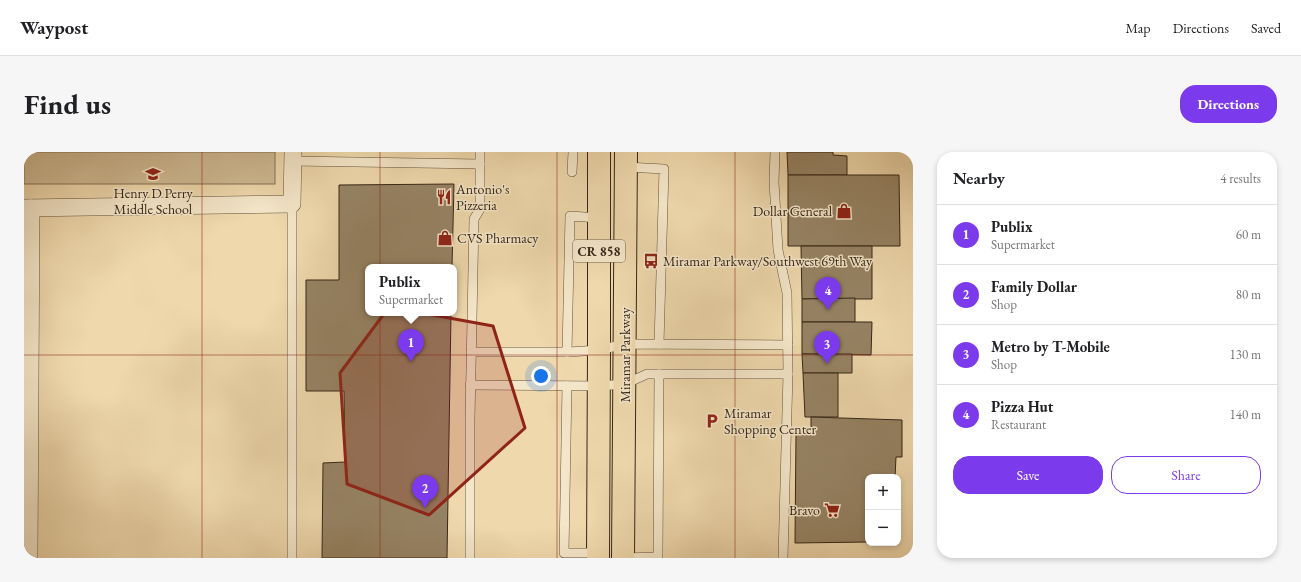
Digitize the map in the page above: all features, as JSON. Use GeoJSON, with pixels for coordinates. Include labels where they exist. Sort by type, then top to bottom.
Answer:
{"type":"FeatureCollection","features":[{"type":"Feature","properties":{"kind":"main road","name":"Miramar Parkway"},"geometry":{"type":"LineString","coordinates":[[598,556],[600,350],[599,152]]}},
{"type":"Feature","properties":{"kind":"main road","name":"Miramar Parkway"},"geometry":{"type":"LineString","coordinates":[[623,558],[626,160]]}},
{"type":"Feature","properties":{"kind":"street"},"geometry":{"type":"LineString","coordinates":[[29,558],[27,500],[28,208],[292,204],[293,156]]}},
{"type":"Feature","properties":{"kind":"lane"},"geometry":{"type":"LineString","coordinates":[[470,558],[470,385],[474,219],[480,209],[480,152]]}},
{"type":"Feature","properties":{"kind":"lane"},"geometry":{"type":"LineString","coordinates":[[572,172],[573,152]]}},
{"type":"Feature","properties":{"kind":"lane"},"geometry":{"type":"LineString","coordinates":[[775,152],[774,182],[778,250],[787,293],[788,374],[783,558]]}},
{"type":"Feature","properties":{"kind":"lane"},"geometry":{"type":"LineString","coordinates":[[293,156],[480,164]]}},
{"type":"Feature","properties":{"kind":"lane"},"geometry":{"type":"LineString","coordinates":[[626,160],[664,169],[659,344]]}},
{"type":"Feature","properties":{"kind":"lane"},"geometry":{"type":"LineString","coordinates":[[292,204],[292,558]]}},
{"type":"Feature","properties":{"kind":"lane"},"geometry":{"type":"LineString","coordinates":[[567,352],[570,216],[599,218]]}},
{"type":"Feature","properties":{"kind":"lane"},"geometry":{"type":"LineString","coordinates":[[471,352],[567,352],[600,350],[625,344],[788,344]]}},
{"type":"Feature","properties":{"kind":"lane"},"geometry":{"type":"LineString","coordinates":[[470,385],[599,386],[625,384],[647,374],[788,374]]}},
{"type":"Feature","properties":{"kind":"lane"},"geometry":{"type":"LineString","coordinates":[[623,558],[658,557],[660,374]]}},
{"type":"Feature","properties":{"kind":"lane"},"geometry":{"type":"LineString","coordinates":[[567,386],[564,553],[598,556]]}},
{"type":"Feature","properties":{"kind":"highlighted area"},"geometry":{"type":"Polygon","coordinates":[[[389,307],[493,326],[525,428],[429,515],[347,484],[340,373],[389,307]]]}},
{"type":"Feature","properties":{"kind":"shaded area","name":"Henry D Perry Middle School"},"geometry":{"type":"Polygon","coordinates":[[[24,152],[275,152],[275,184],[24,184],[24,152]]]}},
{"type":"Feature","properties":{"kind":"building"},"geometry":{"type":"Polygon","coordinates":[[[787,152],[833,152],[833,155],[847,156],[847,175],[788,175],[787,152]]]}},
{"type":"Feature","properties":{"kind":"building","name":"Dollar General"},"geometry":{"type":"Polygon","coordinates":[[[788,175],[899,175],[900,246],[788,246],[788,175]]]}},
{"type":"Feature","properties":{"kind":"building"},"geometry":{"type":"Polygon","coordinates":[[[454,184],[452,264],[365,264],[365,316],[451,316],[447,558],[322,558],[323,463],[345,462],[344,391],[306,391],[306,280],[339,280],[339,185],[454,184]]]}},
{"type":"Feature","properties":{"kind":"building"},"geometry":{"type":"Polygon","coordinates":[[[801,246],[872,246],[872,299],[802,299],[801,246]]]}},
{"type":"Feature","properties":{"kind":"building"},"geometry":{"type":"Polygon","coordinates":[[[855,298],[855,322],[802,322],[802,299],[855,298]]]}},
{"type":"Feature","properties":{"kind":"building"},"geometry":{"type":"Polygon","coordinates":[[[802,322],[872,322],[871,355],[802,354],[802,322]]]}},
{"type":"Feature","properties":{"kind":"building"},"geometry":{"type":"Polygon","coordinates":[[[802,354],[852,354],[852,373],[803,373],[802,354]]]}},
{"type":"Feature","properties":{"kind":"building"},"geometry":{"type":"Polygon","coordinates":[[[803,373],[838,373],[838,417],[805,417],[803,373]]]}},
{"type":"Feature","properties":{"kind":"building","name":"Bravo"},"geometry":{"type":"Polygon","coordinates":[[[811,417],[902,420],[902,457],[896,457],[895,474],[865,474],[865,542],[795,543],[796,433],[811,434],[811,417]]]}},
{"type":"Feature","properties":{"kind":"place","name":"Henry D Perry Middle School"},"geometry":{"type":"Point","coordinates":[153,174]}},
{"type":"Feature","properties":{"kind":"place","name":"Antonio's Pizzeria"},"geometry":{"type":"Point","coordinates":[444,197]}},
{"type":"Feature","properties":{"kind":"place","name":"Dollar General"},"geometry":{"type":"Point","coordinates":[844,211]}},
{"type":"Feature","properties":{"kind":"place","name":"CVS Pharmacy"},"geometry":{"type":"Point","coordinates":[445,238]}},
{"type":"Feature","properties":{"kind":"place","name":"Miramar Parkway/Southwest 69th Way"},"geometry":{"type":"Point","coordinates":[651,261]}},
{"type":"Feature","properties":{"kind":"place","name":"Pizza Hut"},"geometry":{"type":"Point","coordinates":[828,310]}},
{"type":"Feature","properties":{"kind":"place","name":"Publix"},"geometry":{"type":"Point","coordinates":[411,362]}},
{"type":"Feature","properties":{"kind":"place","name":"Metro by T-Mobile"},"geometry":{"type":"Point","coordinates":[827,364]}},
{"type":"Feature","properties":{"kind":"place","name":"Miramar Shopping Center"},"geometry":{"type":"Point","coordinates":[712,421]}},
{"type":"Feature","properties":{"kind":"place","name":"Family Dollar"},"geometry":{"type":"Point","coordinates":[425,508]}},
{"type":"Feature","properties":{"kind":"place","name":"Bravo"},"geometry":{"type":"Point","coordinates":[832,510]}}]}
